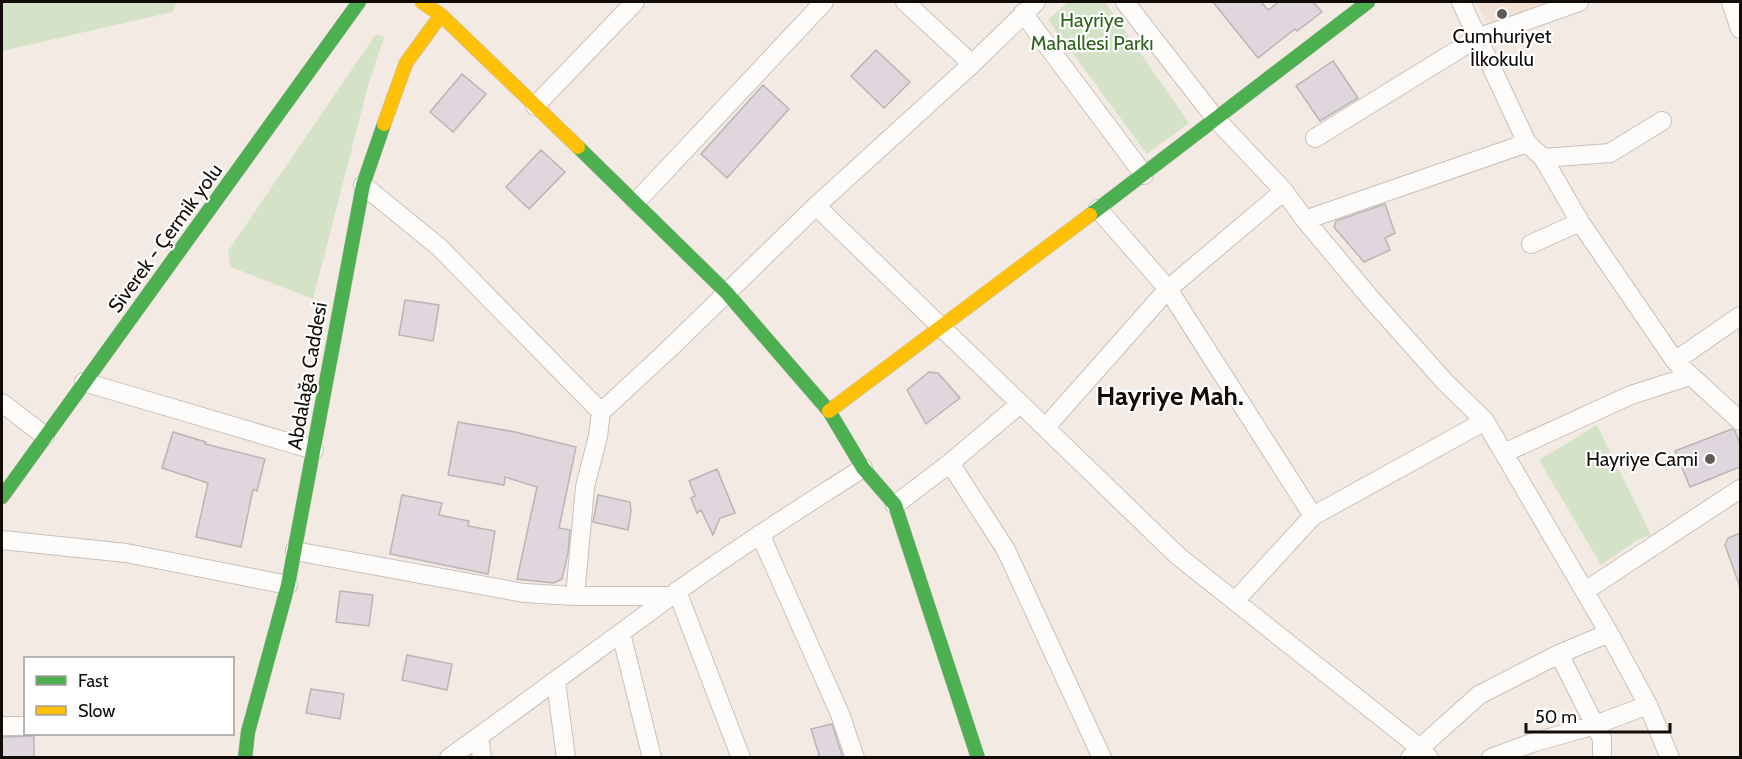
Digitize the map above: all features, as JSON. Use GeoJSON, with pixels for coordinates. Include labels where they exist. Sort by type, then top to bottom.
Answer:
{"type":"FeatureCollection","features":[{"type":"Feature","properties":{"kind":"street","name":"Siverek - Çermik yolu"},"geometry":{"type":"LineString","coordinates":[[2,497],[359,2]]}},
{"type":"Feature","properties":{"kind":"street"},"geometry":{"type":"LineString","coordinates":[[422,2],[441,15],[636,202],[726,292],[829,411],[863,468],[895,505],[978,758]]}},
{"type":"Feature","properties":{"kind":"street"},"geometry":{"type":"LineString","coordinates":[[535,106],[635,2]]}},
{"type":"Feature","properties":{"kind":"street"},"geometry":{"type":"LineString","coordinates":[[636,202],[824,2]]}},
{"type":"Feature","properties":{"kind":"street"},"geometry":{"type":"LineString","coordinates":[[905,2],[972,64]]}},
{"type":"Feature","properties":{"kind":"street"},"geometry":{"type":"LineString","coordinates":[[1125,2],[1215,118],[1284,191],[1372,300],[1445,382],[1485,421],[1609,633],[1648,705],[1670,758]]}},
{"type":"Feature","properties":{"kind":"street"},"geometry":{"type":"LineString","coordinates":[[829,411],[1144,175],[1368,2]]}},
{"type":"Feature","properties":{"kind":"street"},"geometry":{"type":"LineString","coordinates":[[1461,2],[1527,143],[1543,158],[1580,222],[1675,361],[1740,421]]}},
{"type":"Feature","properties":{"kind":"street"},"geometry":{"type":"LineString","coordinates":[[1315,138],[1478,38],[1579,2]]}},
{"type":"Feature","properties":{"kind":"street"},"geometry":{"type":"LineString","coordinates":[[1731,2],[1740,29]]}},
{"type":"Feature","properties":{"kind":"street"},"geometry":{"type":"LineString","coordinates":[[575,596],[585,487],[598,436],[601,412],[816,206],[972,64],[1030,7],[1144,175]]}},
{"type":"Feature","properties":{"kind":"street","name":"Abdalağa Caddesi"},"geometry":{"type":"LineString","coordinates":[[245,758],[240,732],[288,585],[363,185],[406,63],[441,15]]}},
{"type":"Feature","properties":{"kind":"street"},"geometry":{"type":"LineString","coordinates":[[1543,158],[1610,153],[1662,121]]}},
{"type":"Feature","properties":{"kind":"street"},"geometry":{"type":"LineString","coordinates":[[1305,219],[1527,143]]}},
{"type":"Feature","properties":{"kind":"street"},"geometry":{"type":"LineString","coordinates":[[363,185],[439,247],[601,412]]}},
{"type":"Feature","properties":{"kind":"street"},"geometry":{"type":"LineString","coordinates":[[1045,428],[1168,289],[1284,191]]}},
{"type":"Feature","properties":{"kind":"street"},"geometry":{"type":"LineString","coordinates":[[816,206],[1178,556],[1420,754],[1479,695],[1559,654],[1609,633]]}},
{"type":"Feature","properties":{"kind":"street"},"geometry":{"type":"LineString","coordinates":[[1098,209],[1168,289],[1313,516]]}},
{"type":"Feature","properties":{"kind":"street"},"geometry":{"type":"LineString","coordinates":[[1531,244],[1580,222]]}},
{"type":"Feature","properties":{"kind":"street"},"geometry":{"type":"LineString","coordinates":[[1675,361],[1740,316]]}},
{"type":"Feature","properties":{"kind":"street"},"geometry":{"type":"LineString","coordinates":[[1504,453],[1631,395],[1690,376]]}},
{"type":"Feature","properties":{"kind":"street"},"geometry":{"type":"LineString","coordinates":[[84,382],[314,450]]}},
{"type":"Feature","properties":{"kind":"street"},"geometry":{"type":"LineString","coordinates":[[2,403],[45,436]]}},
{"type":"Feature","properties":{"kind":"street"},"geometry":{"type":"LineString","coordinates":[[895,505],[950,463],[1020,404]]}},
{"type":"Feature","properties":{"kind":"street"},"geometry":{"type":"LineString","coordinates":[[1234,601],[1313,516],[1485,421]]}},
{"type":"Feature","properties":{"kind":"street"},"geometry":{"type":"LineString","coordinates":[[950,463],[1006,550],[1102,758]]}},
{"type":"Feature","properties":{"kind":"street"},"geometry":{"type":"LineString","coordinates":[[449,758],[675,593],[760,534],[863,468]]}},
{"type":"Feature","properties":{"kind":"street"},"geometry":{"type":"LineString","coordinates":[[1585,591],[1740,489]]}},
{"type":"Feature","properties":{"kind":"street"},"geometry":{"type":"LineString","coordinates":[[760,534],[840,714],[855,758]]}},
{"type":"Feature","properties":{"kind":"street"},"geometry":{"type":"LineString","coordinates":[[2,540],[126,553],[288,585]]}},
{"type":"Feature","properties":{"kind":"street"},"geometry":{"type":"LineString","coordinates":[[295,551],[524,593],[575,596],[675,593]]}},
{"type":"Feature","properties":{"kind":"street"},"geometry":{"type":"LineString","coordinates":[[675,593],[741,758]]}},
{"type":"Feature","properties":{"kind":"street"},"geometry":{"type":"LineString","coordinates":[[621,633],[652,758]]}},
{"type":"Feature","properties":{"kind":"street"},"geometry":{"type":"LineString","coordinates":[[1559,654],[1602,739],[1602,758]]}},
{"type":"Feature","properties":{"kind":"street"},"geometry":{"type":"LineString","coordinates":[[556,682],[566,758]]}},
{"type":"Feature","properties":{"kind":"street"},"geometry":{"type":"LineString","coordinates":[[1491,758],[1532,742],[1595,725],[1648,705]]}},
{"type":"Feature","properties":{"kind":"street"},"geometry":{"type":"LineString","coordinates":[[2,726],[24,726]]}},
{"type":"Feature","properties":{"kind":"street"},"geometry":{"type":"LineString","coordinates":[[478,737],[482,758]]}},
{"type":"Feature","properties":{"kind":"shaded area","name":"Cumhuriyet İlkokulu"},"geometry":{"type":"Polygon","coordinates":[[[1476,2],[1553,2],[1489,26],[1476,2]]]}},
{"type":"Feature","properties":{"kind":"green space"},"geometry":{"type":"Polygon","coordinates":[[[2,2],[177,2],[172,12],[2,51],[2,2]]]}},
{"type":"Feature","properties":{"kind":"green space","name":"Hayriye Mahallesi Parkı"},"geometry":{"type":"Polygon","coordinates":[[[1068,2],[1105,2],[1189,123],[1147,154],[1048,20],[1068,2]]]}},
{"type":"Feature","properties":{"kind":"green space"},"geometry":{"type":"Polygon","coordinates":[[[376,34],[384,37],[368,86],[313,299],[231,267],[228,251],[376,34]]]}},
{"type":"Feature","properties":{"kind":"green space"},"geometry":{"type":"Polygon","coordinates":[[[1597,425],[1651,535],[1636,541],[1601,565],[1539,460],[1597,425]]]}},
{"type":"Feature","properties":{"kind":"building"},"geometry":{"type":"Polygon","coordinates":[[[1213,2],[1261,2],[1268,10],[1279,2],[1313,2],[1322,12],[1297,31],[1295,29],[1258,58],[1213,2]]]}},
{"type":"Feature","properties":{"kind":"building"},"geometry":{"type":"Polygon","coordinates":[[[876,50],[910,82],[884,108],[851,76],[876,50]]]}},
{"type":"Feature","properties":{"kind":"building"},"geometry":{"type":"Polygon","coordinates":[[[1333,61],[1358,98],[1320,121],[1296,86],[1333,61]]]}},
{"type":"Feature","properties":{"kind":"building"},"geometry":{"type":"Polygon","coordinates":[[[462,74],[486,94],[453,132],[430,112],[462,74]]]}},
{"type":"Feature","properties":{"kind":"building"},"geometry":{"type":"Polygon","coordinates":[[[763,85],[789,109],[727,178],[701,154],[763,85]]]}},
{"type":"Feature","properties":{"kind":"building"},"geometry":{"type":"Polygon","coordinates":[[[541,150],[565,172],[529,209],[506,187],[541,150]]]}},
{"type":"Feature","properties":{"kind":"building"},"geometry":{"type":"Polygon","coordinates":[[[1385,204],[1395,233],[1385,238],[1390,250],[1364,262],[1334,227],[1336,221],[1385,204]]]}},
{"type":"Feature","properties":{"kind":"building"},"geometry":{"type":"Polygon","coordinates":[[[405,300],[439,305],[433,341],[399,335],[405,300]]]}},
{"type":"Feature","properties":{"kind":"building"},"geometry":{"type":"Polygon","coordinates":[[[929,372],[938,373],[960,398],[926,424],[907,390],[929,372]]]}},
{"type":"Feature","properties":{"kind":"building"},"geometry":{"type":"Polygon","coordinates":[[[458,422],[515,432],[576,447],[559,528],[570,530],[562,579],[554,583],[517,579],[537,487],[505,477],[504,485],[448,475],[458,422]]]}},
{"type":"Feature","properties":{"kind":"building","name":"Hayriye Cami"},"geometry":{"type":"Polygon","coordinates":[[[1732,429],[1740,444],[1740,467],[1690,487],[1675,451],[1732,429]]]}},
{"type":"Feature","properties":{"kind":"building"},"geometry":{"type":"Polygon","coordinates":[[[173,432],[206,442],[205,444],[265,459],[257,491],[253,489],[241,547],[196,537],[208,483],[162,468],[173,432]]]}},
{"type":"Feature","properties":{"kind":"building"},"geometry":{"type":"Polygon","coordinates":[[[717,469],[735,513],[720,518],[713,535],[701,510],[697,513],[691,498],[695,496],[689,481],[717,469]]]}},
{"type":"Feature","properties":{"kind":"building"},"geometry":{"type":"Polygon","coordinates":[[[402,495],[442,503],[439,515],[469,521],[468,526],[495,531],[488,574],[390,554],[402,495]]]}},
{"type":"Feature","properties":{"kind":"building"},"geometry":{"type":"Polygon","coordinates":[[[598,495],[630,502],[628,530],[593,522],[598,495]]]}},
{"type":"Feature","properties":{"kind":"building"},"geometry":{"type":"Polygon","coordinates":[[[1740,533],[1740,587],[1725,545],[1728,538],[1740,533]]]}},
{"type":"Feature","properties":{"kind":"building"},"geometry":{"type":"Polygon","coordinates":[[[340,591],[373,595],[369,626],[336,622],[340,591]]]}},
{"type":"Feature","properties":{"kind":"building"},"geometry":{"type":"Polygon","coordinates":[[[407,655],[452,664],[447,690],[402,680],[407,655]]]}},
{"type":"Feature","properties":{"kind":"building"},"geometry":{"type":"Polygon","coordinates":[[[311,689],[344,694],[340,719],[306,713],[311,689]]]}},
{"type":"Feature","properties":{"kind":"building"},"geometry":{"type":"Polygon","coordinates":[[[832,724],[843,758],[820,758],[811,729],[832,724]]]}},
{"type":"Feature","properties":{"kind":"building"},"geometry":{"type":"Polygon","coordinates":[[[34,736],[34,758],[2,758],[2,737],[34,736]]]}},
{"type":"Feature","properties":{"kind":"traffic: fast"},"geometry":{"type":"LineString","coordinates":[[2,497],[359,2]]}},
{"type":"Feature","properties":{"kind":"traffic: fast"},"geometry":{"type":"LineString","coordinates":[[1090,215],[1368,2]]}},
{"type":"Feature","properties":{"kind":"traffic: fast"},"geometry":{"type":"LineString","coordinates":[[245,758],[248,732],[288,585],[363,185],[384,124]]}},
{"type":"Feature","properties":{"kind":"traffic: fast"},"geometry":{"type":"LineString","coordinates":[[578,147],[726,292],[829,411],[863,468],[895,505],[978,758]]}},
{"type":"Feature","properties":{"kind":"traffic: slow"},"geometry":{"type":"LineString","coordinates":[[422,2],[441,15],[578,147]]}},
{"type":"Feature","properties":{"kind":"traffic: slow"},"geometry":{"type":"LineString","coordinates":[[384,124],[406,63],[441,15]]}},
{"type":"Feature","properties":{"kind":"traffic: slow"},"geometry":{"type":"LineString","coordinates":[[829,411],[1090,215]]}},
{"type":"Feature","properties":{"kind":"place","name":"Cumhuriyet İlkokulu"},"geometry":{"type":"Point","coordinates":[1502,14]}},
{"type":"Feature","properties":{"kind":"place","name":"Hayriye Cami"},"geometry":{"type":"Point","coordinates":[1710,459]}},
{"type":"Feature","properties":{"kind":"district","name":"Hayriye Mah."},"geometry":{"type":"Point","coordinates":[1170,396]}}]}
